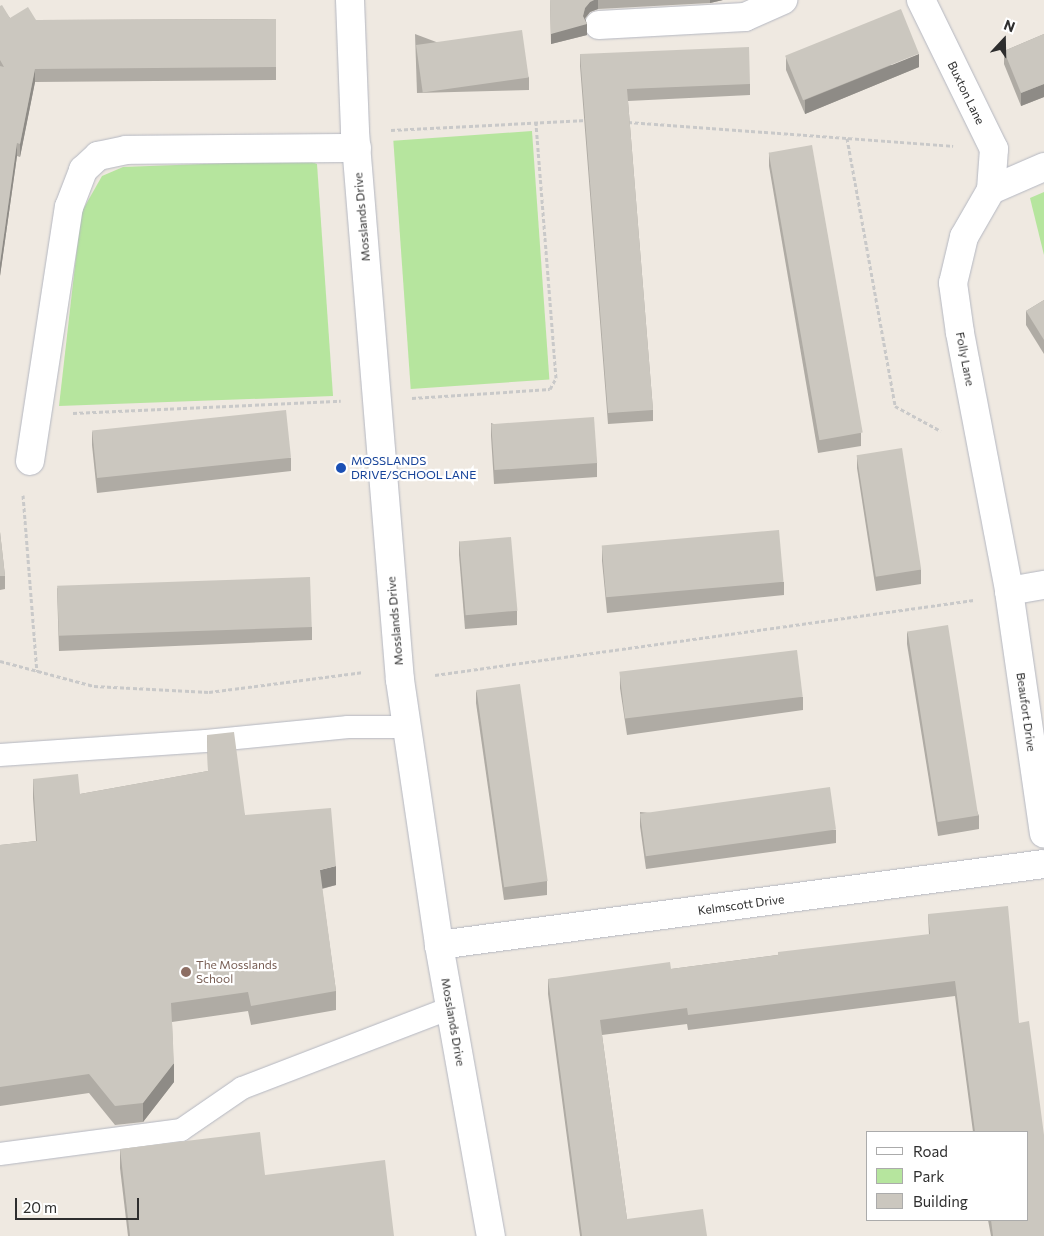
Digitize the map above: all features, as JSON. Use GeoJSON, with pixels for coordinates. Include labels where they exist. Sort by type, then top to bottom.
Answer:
{"type":"FeatureCollection","features":[{"type":"Feature","properties":{"kind":"street","name":"Mosslands Drive"},"geometry":{"type":"LineString","coordinates":[[350,0],[356,140],[400,674],[439,945],[491,1236]]}},
{"type":"Feature","properties":{"kind":"street"},"geometry":{"type":"LineString","coordinates":[[599,25],[745,17],[783,0]]}},
{"type":"Feature","properties":{"kind":"street","name":"Buxton Lane"},"geometry":{"type":"LineString","coordinates":[[921,0],[994,149]]}},
{"type":"Feature","properties":{"kind":"street"},"geometry":{"type":"LineString","coordinates":[[30,461],[70,207],[83,170],[98,156],[126,150],[356,140]]}},
{"type":"Feature","properties":{"kind":"street"},"geometry":{"type":"LineString","coordinates":[[994,149],[991,190],[1044,167]]}},
{"type":"Feature","properties":{"kind":"street","name":"Folly Lane"},"geometry":{"type":"LineString","coordinates":[[991,190],[964,238],[953,283],[960,333],[1008,591]]}},
{"type":"Feature","properties":{"kind":"street"},"geometry":{"type":"LineString","coordinates":[[1008,591],[1044,585]]}},
{"type":"Feature","properties":{"kind":"street","name":"Beaufort Drive"},"geometry":{"type":"LineString","coordinates":[[1008,591],[1044,834]]}},
{"type":"Feature","properties":{"kind":"street","name":"Kelmscott Drive"},"geometry":{"type":"LineString","coordinates":[[439,945],[1044,864]]}},
{"type":"Feature","properties":{"kind":"lane"},"geometry":{"type":"LineString","coordinates":[[0,755],[206,741],[348,727],[407,727]]}},
{"type":"Feature","properties":{"kind":"lane"},"geometry":{"type":"LineString","coordinates":[[0,1154],[181,1130],[242,1088],[450,1008]]}},
{"type":"Feature","properties":{"kind":"path"},"geometry":{"type":"LineString","coordinates":[[356,140],[588,120]]}},
{"type":"Feature","properties":{"kind":"path"},"geometry":{"type":"LineString","coordinates":[[626,122],[994,149]]}},
{"type":"Feature","properties":{"kind":"path"},"geometry":{"type":"LineString","coordinates":[[847,138],[896,406],[983,454]]}},
{"type":"Feature","properties":{"kind":"path"},"geometry":{"type":"LineString","coordinates":[[30,461],[23,486],[37,671]]}},
{"type":"Feature","properties":{"kind":"path"},"geometry":{"type":"LineString","coordinates":[[0,661],[94,686],[209,692],[400,674],[970,600],[1008,591]]}},
{"type":"Feature","properties":{"kind":"green space"},"geometry":{"type":"Polygon","coordinates":[[[532,131],[549,379],[411,389],[393,141],[532,131]]]}},
{"type":"Feature","properties":{"kind":"green space"},"geometry":{"type":"Polygon","coordinates":[[[306,160],[317,164],[333,396],[59,406],[81,213],[102,176],[123,167],[306,160]]]}},
{"type":"Feature","properties":{"kind":"green space"},"geometry":{"type":"Polygon","coordinates":[[[1044,192],[1044,255],[1030,198],[1044,192]]]}},
{"type":"Feature","properties":{"kind":"building"},"geometry":{"type":"Polygon","coordinates":[[[550,0],[594,0],[585,8],[583,16],[587,24],[551,34],[550,0]]]}},
{"type":"Feature","properties":{"kind":"building"},"geometry":{"type":"Polygon","coordinates":[[[2,5],[10,18],[28,7],[36,20],[276,19],[276,67],[35,69],[20,144],[17,143],[0,263],[0,66],[4,67],[0,60],[0,6],[2,5]]]}},
{"type":"Feature","properties":{"kind":"building"},"geometry":{"type":"Polygon","coordinates":[[[901,9],[919,54],[803,100],[785,56],[901,9]]]}},
{"type":"Feature","properties":{"kind":"building"},"geometry":{"type":"Polygon","coordinates":[[[522,30],[529,78],[423,92],[416,45],[522,30]]]}},
{"type":"Feature","properties":{"kind":"building"},"geometry":{"type":"Polygon","coordinates":[[[1044,34],[1044,84],[1021,93],[1004,51],[1044,34]]]}},
{"type":"Feature","properties":{"kind":"building"},"geometry":{"type":"Polygon","coordinates":[[[749,47],[750,84],[627,89],[653,410],[608,413],[580,54],[749,47]]]}},
{"type":"Feature","properties":{"kind":"building"},"geometry":{"type":"Polygon","coordinates":[[[812,145],[863,433],[819,440],[769,153],[812,145]]]}},
{"type":"Feature","properties":{"kind":"building"},"geometry":{"type":"Polygon","coordinates":[[[1044,300],[1044,340],[1026,311],[1044,300]]]}},
{"type":"Feature","properties":{"kind":"building"},"geometry":{"type":"Polygon","coordinates":[[[286,410],[291,458],[97,478],[92,430],[286,410]]]}},
{"type":"Feature","properties":{"kind":"building"},"geometry":{"type":"Polygon","coordinates":[[[594,417],[597,463],[494,470],[491,424],[594,417]]]}},
{"type":"Feature","properties":{"kind":"building"},"geometry":{"type":"Polygon","coordinates":[[[902,448],[921,569],[876,577],[857,455],[902,448]]]}},
{"type":"Feature","properties":{"kind":"building"},"geometry":{"type":"Polygon","coordinates":[[[779,530],[784,582],[606,597],[602,546],[779,530]]]}},
{"type":"Feature","properties":{"kind":"building"},"geometry":{"type":"Polygon","coordinates":[[[0,532],[5,576],[0,576],[0,532]]]}},
{"type":"Feature","properties":{"kind":"building"},"geometry":{"type":"Polygon","coordinates":[[[511,537],[517,611],[466,615],[459,542],[511,537]]]}},
{"type":"Feature","properties":{"kind":"building"},"geometry":{"type":"Polygon","coordinates":[[[310,577],[312,627],[59,636],[57,586],[310,577]]]}},
{"type":"Feature","properties":{"kind":"building"},"geometry":{"type":"Polygon","coordinates":[[[948,625],[978,816],[938,822],[908,631],[948,625]]]}},
{"type":"Feature","properties":{"kind":"building"},"geometry":{"type":"Polygon","coordinates":[[[797,650],[803,697],[625,718],[619,672],[797,650]]]}},
{"type":"Feature","properties":{"kind":"building"},"geometry":{"type":"Polygon","coordinates":[[[520,684],[548,881],[504,887],[476,690],[520,684]]]}},
{"type":"Feature","properties":{"kind":"building"},"geometry":{"type":"Polygon","coordinates":[[[234,732],[245,815],[331,808],[336,866],[320,870],[336,991],[251,1006],[248,992],[171,1003],[174,1063],[143,1103],[115,1106],[89,1074],[0,1087],[0,845],[37,841],[33,779],[78,774],[80,794],[208,771],[207,735],[234,732]]]}},
{"type":"Feature","properties":{"kind":"building"},"geometry":{"type":"Polygon","coordinates":[[[830,787],[836,830],[646,856],[640,814],[830,787]]]}},
{"type":"Feature","properties":{"kind":"building"},"geometry":{"type":"Polygon","coordinates":[[[1008,906],[1019,1023],[1029,1021],[1044,1135],[1044,1236],[993,1236],[991,1221],[1029,1221],[1029,1131],[975,1131],[955,981],[688,1015],[687,1008],[600,1020],[627,1219],[703,1209],[707,1236],[582,1236],[548,979],[670,962],[671,969],[778,955],[778,952],[930,934],[928,914],[1008,906]]]}},
{"type":"Feature","properties":{"kind":"building"},"geometry":{"type":"Polygon","coordinates":[[[260,1132],[265,1175],[385,1160],[394,1236],[130,1236],[120,1149],[260,1132]]]}},
{"type":"Feature","properties":{"kind":"place","name":"MOSSLANDS DRIVE/SCHOOL LANE"},"geometry":{"type":"Point","coordinates":[341,468]}},
{"type":"Feature","properties":{"kind":"place","name":"The Mosslands School"},"geometry":{"type":"Point","coordinates":[186,972]}}]}
